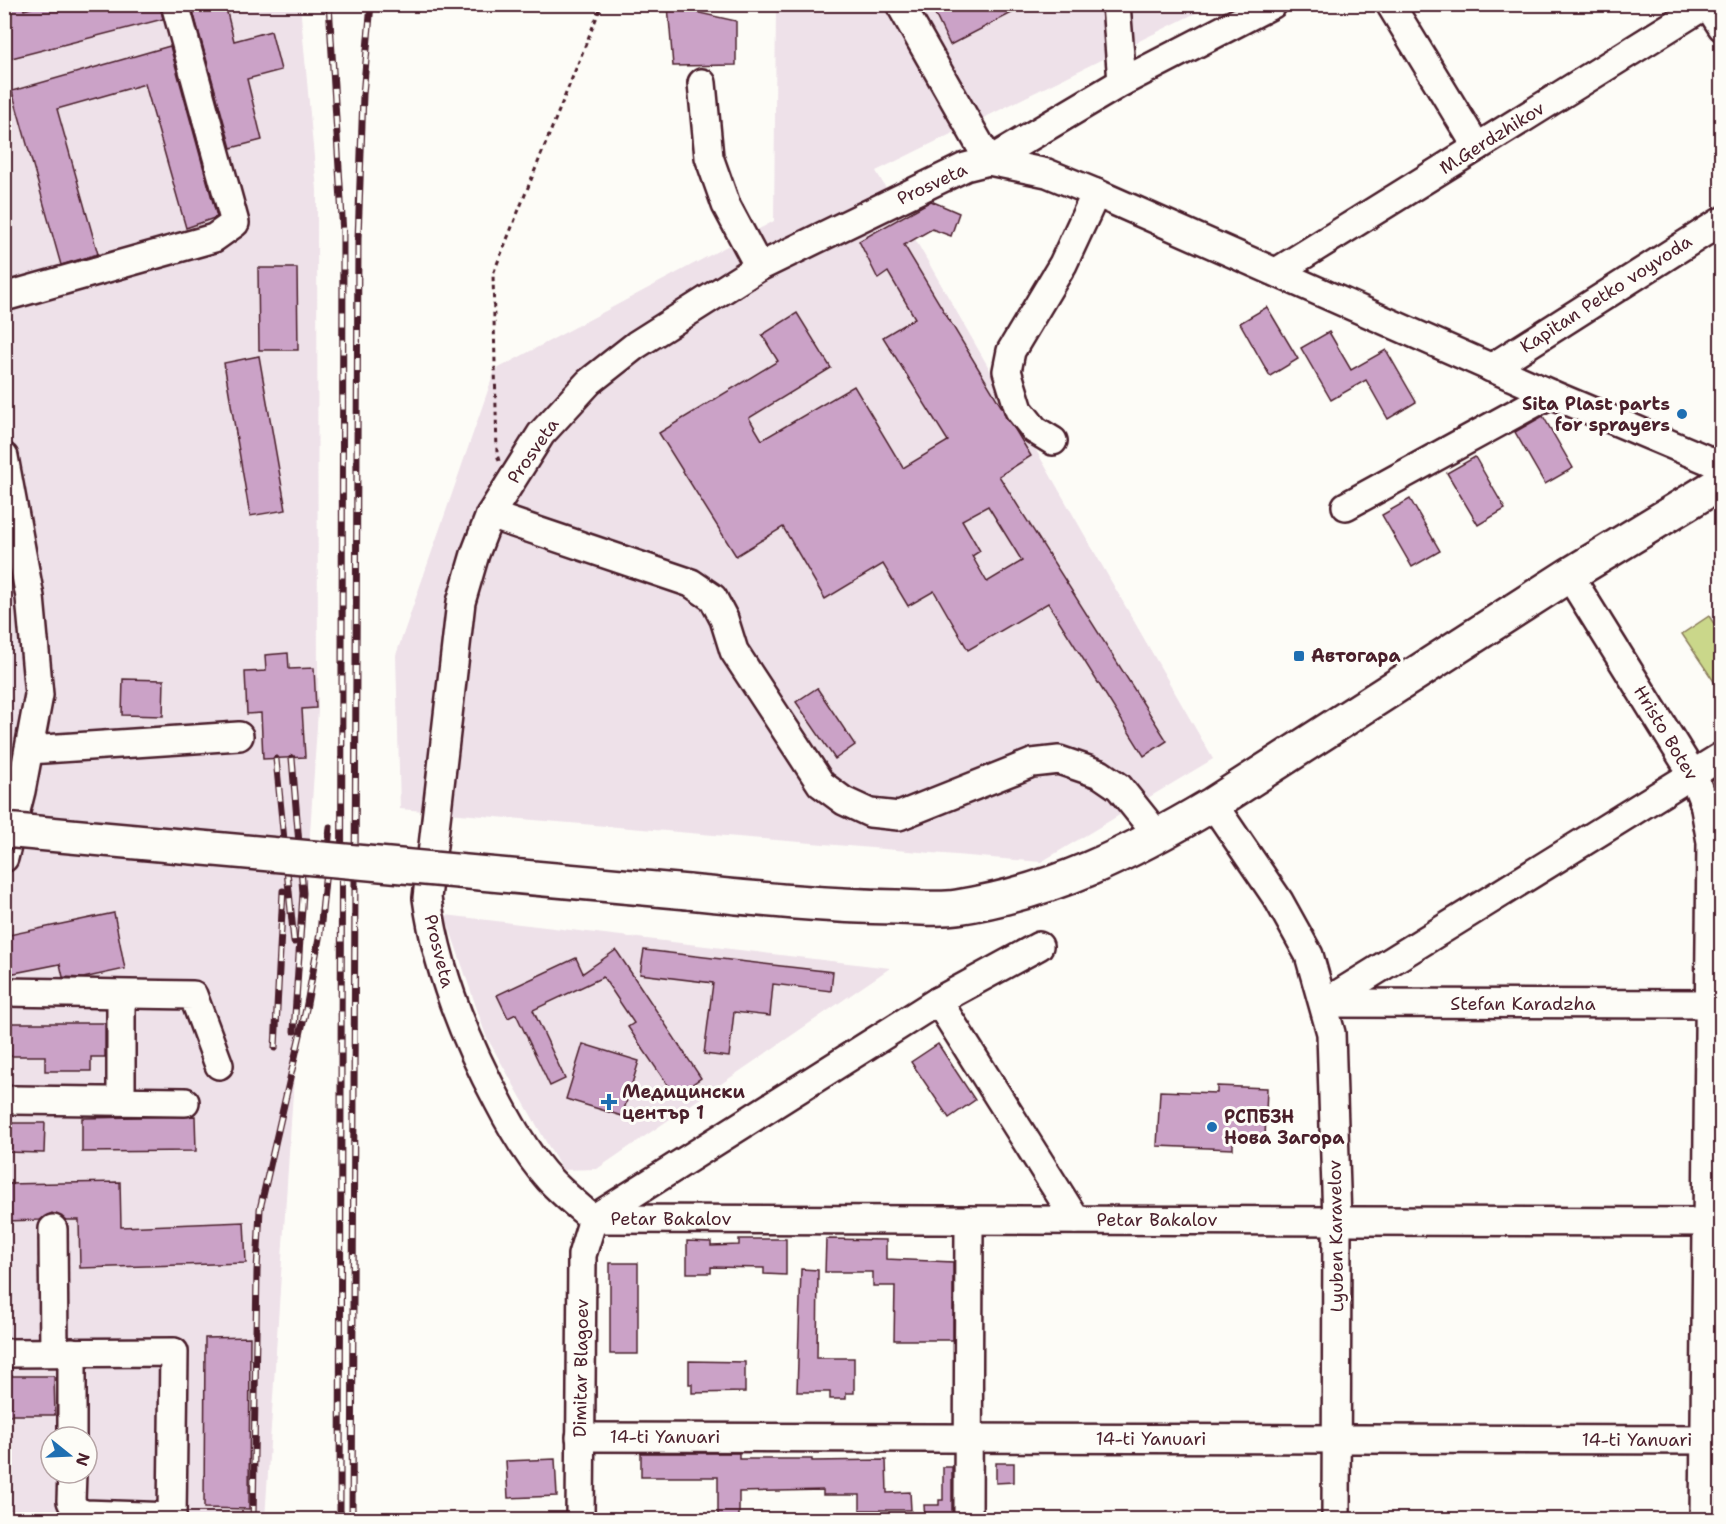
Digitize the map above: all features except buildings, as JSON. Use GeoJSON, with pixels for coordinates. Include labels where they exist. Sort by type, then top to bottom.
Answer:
{"type":"FeatureCollection","features":[{"type":"Feature","properties":{"kind":"main road"},"geometry":{"type":"LineString","coordinates":[[4,830],[849,907],[954,908],[1022,894],[1078,876],[1159,837],[1569,575],[1722,482]]}},
{"type":"Feature","properties":{"kind":"street"},"geometry":{"type":"LineString","coordinates":[[4,297],[214,238],[235,223],[175,4]]}},
{"type":"Feature","properties":{"kind":"street"},"geometry":{"type":"LineString","coordinates":[[900,4],[989,161],[1047,173],[1096,193],[1491,368],[1722,466]]}},
{"type":"Feature","properties":{"kind":"street"},"geometry":{"type":"LineString","coordinates":[[1116,4],[1122,82]]}},
{"type":"Feature","properties":{"kind":"street","name":"Prosveta"},"geometry":{"type":"LineString","coordinates":[[593,1219],[549,1179],[520,1141],[473,1054],[445,983],[432,938],[427,898],[461,602],[475,554],[490,515],[541,434],[589,382],[636,345],[759,267],[965,167],[989,161],[1122,82],[1273,4]]}},
{"type":"Feature","properties":{"kind":"street"},"geometry":{"type":"LineString","coordinates":[[1390,4],[1477,147]]}},
{"type":"Feature","properties":{"kind":"street"},"geometry":{"type":"LineString","coordinates":[[1707,4],[1722,27]]}},
{"type":"Feature","properties":{"kind":"street","name":"M.Gerdzhikov"},"geometry":{"type":"LineString","coordinates":[[1278,272],[1707,4]]}},
{"type":"Feature","properties":{"kind":"street"},"geometry":{"type":"LineString","coordinates":[[702,83],[709,157],[726,205],[759,267]]}},
{"type":"Feature","properties":{"kind":"street"},"geometry":{"type":"LineString","coordinates":[[1053,441],[1035,430],[1019,410],[1007,371],[1011,351],[1063,264],[1096,193]]}},
{"type":"Feature","properties":{"kind":"street","name":"Kapitan Petko voyvoda"},"geometry":{"type":"LineString","coordinates":[[1491,368],[1722,221]]}},
{"type":"Feature","properties":{"kind":"street"},"geometry":{"type":"LineString","coordinates":[[1346,506],[1551,394]]}},
{"type":"Feature","properties":{"kind":"street"},"geometry":{"type":"LineString","coordinates":[[4,457],[30,597],[39,695],[4,858]]}},
{"type":"Feature","properties":{"kind":"street"},"geometry":{"type":"LineString","coordinates":[[490,515],[691,584],[713,598],[724,619],[734,651],[740,661],[821,784],[844,801],[870,813],[898,816],[1032,763],[1059,760],[1100,774],[1119,787],[1159,837]]}},
{"type":"Feature","properties":{"kind":"street","name":"Hristo Botev"},"geometry":{"type":"LineString","coordinates":[[1569,575],[1692,773],[1704,803],[1711,842],[1715,1222],[1713,1440],[1704,1520]]}},
{"type":"Feature","properties":{"kind":"street"},"geometry":{"type":"LineString","coordinates":[[29,750],[239,736]]}},
{"type":"Feature","properties":{"kind":"street"},"geometry":{"type":"LineString","coordinates":[[1324,1003],[1722,756]]}},
{"type":"Feature","properties":{"kind":"street","name":"Lyuben Karavelov"},"geometry":{"type":"LineString","coordinates":[[1213,804],[1279,901],[1304,946],[1324,1003],[1331,1033],[1337,1221],[1336,1520]]}},
{"type":"Feature","properties":{"kind":"street"},"geometry":{"type":"LineString","coordinates":[[593,1219],[938,1001],[1039,946]]}},
{"type":"Feature","properties":{"kind":"street"},"geometry":{"type":"LineString","coordinates":[[4,993],[193,995],[219,1065]]}},
{"type":"Feature","properties":{"kind":"street"},"geometry":{"type":"LineString","coordinates":[[121,995],[121,1101]]}},
{"type":"Feature","properties":{"kind":"street"},"geometry":{"type":"LineString","coordinates":[[938,1001],[1076,1220]]}},
{"type":"Feature","properties":{"kind":"street","name":"Stefan Karadzha"},"geometry":{"type":"LineString","coordinates":[[1324,1003],[1714,1004]]}},
{"type":"Feature","properties":{"kind":"street"},"geometry":{"type":"LineString","coordinates":[[14,1100],[185,1102]]}},
{"type":"Feature","properties":{"kind":"street","name":"Petar Bakalov"},"geometry":{"type":"LineString","coordinates":[[593,1219],[1715,1222]]}},
{"type":"Feature","properties":{"kind":"street","name":"Dimitar Blagoev"},"geometry":{"type":"LineString","coordinates":[[580,1520],[582,1255],[593,1219]]}},
{"type":"Feature","properties":{"kind":"street"},"geometry":{"type":"LineString","coordinates":[[968,1520],[969,1220]]}},
{"type":"Feature","properties":{"kind":"street"},"geometry":{"type":"LineString","coordinates":[[53,1229],[71,1425]]}},
{"type":"Feature","properties":{"kind":"street"},"geometry":{"type":"LineString","coordinates":[[4,1353],[174,1352],[172,1517],[85,1514],[75,1510],[71,1501],[72,1485]]}},
{"type":"Feature","properties":{"kind":"street","name":"14-ti Yanuari"},"geometry":{"type":"LineString","coordinates":[[580,1437],[1713,1440]]}},
{"type":"Feature","properties":{"kind":"path"},"geometry":{"type":"LineString","coordinates":[[508,487],[496,454],[493,274],[602,4]]}},
{"type":"Feature","properties":{"kind":"shaded area"},"geometry":{"type":"Polygon","coordinates":[[[5,5],[300,5],[317,190],[318,711],[265,1519],[5,1520],[5,5]]]}},
{"type":"Feature","properties":{"kind":"shaded area"},"geometry":{"type":"Polygon","coordinates":[[[776,5],[1212,5],[876,171],[1213,759],[1041,862],[400,809],[396,655],[495,370],[774,221],[776,5]]]}},
{"type":"Feature","properties":{"kind":"shaded area","name":"Медицински център 1"},"geometry":{"type":"Polygon","coordinates":[[[445,915],[890,968],[597,1169],[562,1170],[486,1036],[445,915]]]}},
{"type":"Feature","properties":{"kind":"green space"},"geometry":{"type":"Polygon","coordinates":[[[1709,616],[1721,634],[1721,683],[1717,686],[1682,634],[1709,616]]]}},
{"type":"Feature","properties":{"kind":"railway"},"geometry":{"type":"LineString","coordinates":[[329,4],[343,234],[340,1520]]}},
{"type":"Feature","properties":{"kind":"railway"},"geometry":{"type":"LineString","coordinates":[[352,1520],[358,239],[363,95],[371,4]]}},
{"type":"Feature","properties":{"kind":"railway"},"geometry":{"type":"LineString","coordinates":[[292,758],[303,893],[294,1031]]}},
{"type":"Feature","properties":{"kind":"railway"},"geometry":{"type":"LineString","coordinates":[[276,759],[294,942]]}},
{"type":"Feature","properties":{"kind":"railway"},"geometry":{"type":"LineString","coordinates":[[253,1520],[260,1209],[306,1009],[320,933],[330,827]]}},
{"type":"Feature","properties":{"kind":"railway"},"geometry":{"type":"LineString","coordinates":[[275,1048],[283,891]]}},
{"type":"Feature","properties":{"kind":"place","name":"Sita Plast parts for sprayers"},"geometry":{"type":"Point","coordinates":[1682,414]}},
{"type":"Feature","properties":{"kind":"place","name":"Автогара"},"geometry":{"type":"Point","coordinates":[1299,656]}},
{"type":"Feature","properties":{"kind":"place","name":"Медицински център 1"},"geometry":{"type":"Point","coordinates":[609,1102]}},
{"type":"Feature","properties":{"kind":"place","name":"РСПБЗН Нова Загора"},"geometry":{"type":"Point","coordinates":[1212,1127]}}]}
